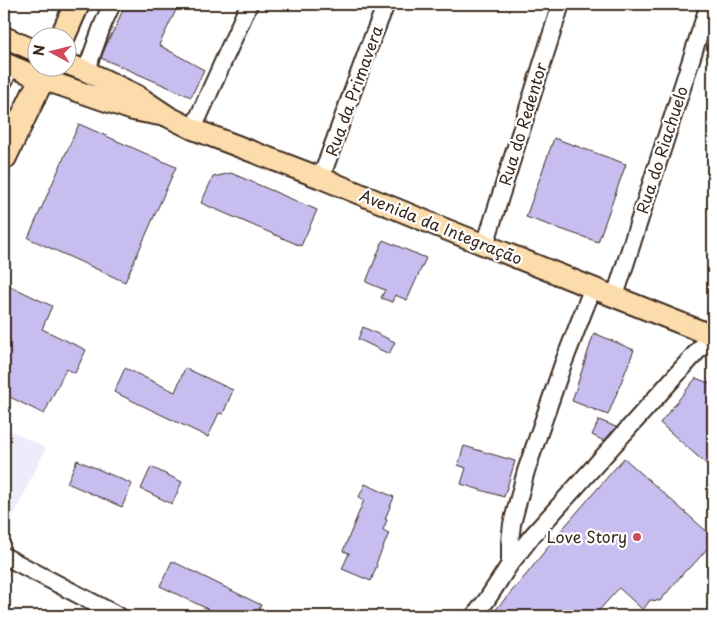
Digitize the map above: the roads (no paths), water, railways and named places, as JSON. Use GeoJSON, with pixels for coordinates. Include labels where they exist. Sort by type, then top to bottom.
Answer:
{"type":"FeatureCollection","features":[{"type":"Feature","properties":{"kind":"highway"},"geometry":{"type":"LineString","coordinates":[[66,28],[77,4]]}},
{"type":"Feature","properties":{"kind":"highway"},"geometry":{"type":"LineString","coordinates":[[4,157],[43,78]]}},
{"type":"Feature","properties":{"kind":"main road"},"geometry":{"type":"LineString","coordinates":[[4,37],[28,48]]}},
{"type":"Feature","properties":{"kind":"main road","name":"Avenida da Integração"},"geometry":{"type":"LineString","coordinates":[[78,68],[136,95],[193,129],[322,178],[712,336]]}},
{"type":"Feature","properties":{"kind":"main road","name":"Avenida da Integração"},"geometry":{"type":"LineString","coordinates":[[6,70],[28,72]]}},
{"type":"Feature","properties":{"kind":"main road","name":"Avenida da Integração"},"geometry":{"type":"LineString","coordinates":[[57,78],[133,110],[169,116]]}},
{"type":"Feature","properties":{"kind":"street"},"geometry":{"type":"LineString","coordinates":[[78,66],[103,24],[112,4]]}},
{"type":"Feature","properties":{"kind":"street"},"geometry":{"type":"LineString","coordinates":[[193,129],[249,4]]}},
{"type":"Feature","properties":{"kind":"street","name":"Rua da Primavera"},"geometry":{"type":"LineString","coordinates":[[322,178],[386,4]]}},
{"type":"Feature","properties":{"kind":"street","name":"Rua do Redentor"},"geometry":{"type":"LineString","coordinates":[[485,245],[561,4]]}},
{"type":"Feature","properties":{"kind":"street","name":"Rua do Riachuelo"},"geometry":{"type":"LineString","coordinates":[[615,296],[709,4]]}},
{"type":"Feature","properties":{"kind":"street"},"geometry":{"type":"LineString","coordinates":[[510,564],[512,524],[526,471],[563,364],[593,288]]}},
{"type":"Feature","properties":{"kind":"street"},"geometry":{"type":"LineString","coordinates":[[474,616],[532,536],[712,336]]}},
{"type":"Feature","properties":{"kind":"street"},"geometry":{"type":"LineString","coordinates":[[4,556],[120,616]]}},
{"type":"Feature","properties":{"kind":"place","name":"Love Story"},"geometry":{"type":"Point","coordinates":[637,537]}}]}
